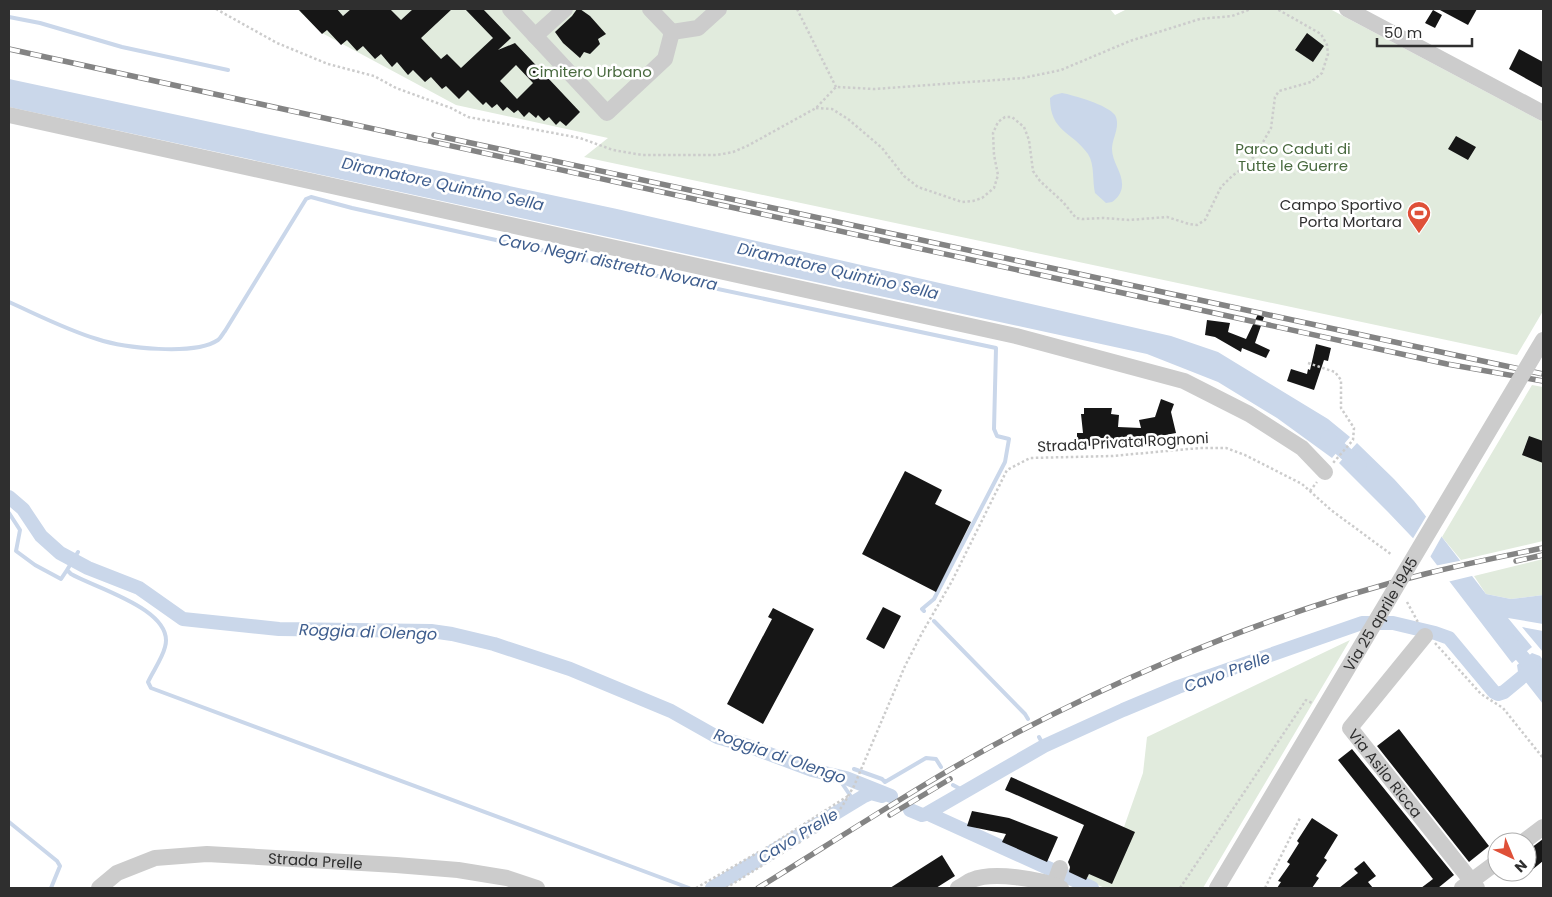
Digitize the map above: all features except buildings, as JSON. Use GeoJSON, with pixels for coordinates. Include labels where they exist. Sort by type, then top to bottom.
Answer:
{"type":"FeatureCollection","features":[{"type":"Feature","properties":{"kind":"street"},"geometry":{"type":"LineString","coordinates":[[510,9],[607,112],[665,59],[672,32]]}},
{"type":"Feature","properties":{"kind":"street"},"geometry":{"type":"LineString","coordinates":[[535,36],[565,9]]}},
{"type":"Feature","properties":{"kind":"street"},"geometry":{"type":"LineString","coordinates":[[650,9],[672,32]]}},
{"type":"Feature","properties":{"kind":"street"},"geometry":{"type":"LineString","coordinates":[[672,32],[698,28],[718,9]]}},
{"type":"Feature","properties":{"kind":"street"},"geometry":{"type":"LineString","coordinates":[[1347,9],[1543,113]]}},
{"type":"Feature","properties":{"kind":"street"},"geometry":{"type":"LineString","coordinates":[[9,115],[1016,336],[1184,381],[1249,414],[1330,466]]}},
{"type":"Feature","properties":{"kind":"street","name":"Via 25 aprile 1945"},"geometry":{"type":"LineString","coordinates":[[1217,888],[1543,340]]}},
{"type":"Feature","properties":{"kind":"street","name":"Via Asilo Ricca"},"geometry":{"type":"LineString","coordinates":[[1422,630],[1350,728],[1470,886]]}},
{"type":"Feature","properties":{"kind":"street","name":"Strada Prelle"},"geometry":{"type":"LineString","coordinates":[[99,888],[117,874],[154,858],[207,854],[458,870],[507,878],[537,888]]}},
{"type":"Feature","properties":{"kind":"street"},"geometry":{"type":"LineString","coordinates":[[1470,886],[1487,871]]}},
{"type":"Feature","properties":{"kind":"street"},"geometry":{"type":"LineString","coordinates":[[958,888],[972,880],[990,876],[1058,880]]}},
{"type":"Feature","properties":{"kind":"path"},"geometry":{"type":"LineString","coordinates":[[216,9],[277,43],[328,64],[374,76],[396,88],[451,108],[468,117],[573,137],[613,150],[642,155],[716,155],[733,152],[816,108],[836,86]]}},
{"type":"Feature","properties":{"kind":"path"},"geometry":{"type":"LineString","coordinates":[[797,9],[836,86]]}},
{"type":"Feature","properties":{"kind":"path"},"geometry":{"type":"LineString","coordinates":[[836,86],[875,89],[1023,78],[1061,70],[1130,41],[1200,19],[1232,16],[1251,9]]}},
{"type":"Feature","properties":{"kind":"path"},"geometry":{"type":"LineString","coordinates":[[816,108],[832,109],[848,119],[882,148],[904,176],[918,187],[962,202],[973,202],[982,198],[994,188],[998,175],[994,155],[993,133],[998,122],[1005,117],[1012,117],[1024,127],[1029,140],[1033,170],[1076,218],[1129,220],[1167,217],[1197,225],[1205,220],[1221,187],[1247,164],[1258,151],[1271,128],[1275,97],[1279,91],[1311,82],[1322,73],[1328,54],[1327,45],[1321,34],[1277,9]]}},
{"type":"Feature","properties":{"kind":"path"},"geometry":{"type":"LineString","coordinates":[[1308,363],[1335,372],[1341,380],[1342,408],[1354,428],[1353,440],[1330,466]]}},
{"type":"Feature","properties":{"kind":"path","name":"Strada Privata Rognoni"},"geometry":{"type":"LineString","coordinates":[[726,888],[829,824],[843,805],[862,769],[905,666],[952,581],[1007,470],[1030,458],[1112,456],[1200,448],[1226,448],[1245,455],[1302,484],[1331,510],[1392,555]]}},
{"type":"Feature","properties":{"kind":"path"},"geometry":{"type":"LineString","coordinates":[[1407,602],[1422,630],[1481,694],[1503,708],[1543,758]]}},
{"type":"Feature","properties":{"kind":"path"},"geometry":{"type":"LineString","coordinates":[[1180,888],[1306,700],[1313,704]]}},
{"type":"Feature","properties":{"kind":"path"},"geometry":{"type":"LineString","coordinates":[[697,888],[849,795]]}},
{"type":"Feature","properties":{"kind":"path"},"geometry":{"type":"LineString","coordinates":[[1264,888],[1300,818]]}},
{"type":"Feature","properties":{"kind":"green space","name":"Parco Caduti di Tutte le Guerre"},"geometry":{"type":"Polygon","coordinates":[[[297,9],[1110,9],[1115,15],[1127,9],[1330,9],[1543,122],[1543,311],[1517,355],[584,157],[608,138],[456,105],[322,33],[297,9]]]}},
{"type":"Feature","properties":{"kind":"green space"},"geometry":{"type":"Polygon","coordinates":[[[1532,385],[1543,387],[1543,541],[1461,560],[1442,537],[1532,385]]]}},
{"type":"Feature","properties":{"kind":"green space"},"geometry":{"type":"Polygon","coordinates":[[[1543,559],[1543,595],[1511,599],[1486,594],[1474,576],[1543,559]]]}},
{"type":"Feature","properties":{"kind":"green space"},"geometry":{"type":"Polygon","coordinates":[[[1350,640],[1203,888],[1105,888],[1086,880],[1124,827],[1143,773],[1147,737],[1350,640]]]}},
{"type":"Feature","properties":{"kind":"water"},"geometry":{"type":"Polygon","coordinates":[[[9,79],[617,209],[1171,336],[1218,352],[1328,419],[1350,437],[1332,458],[1277,418],[1218,382],[1147,354],[9,107],[9,79]]]}},
{"type":"Feature","properties":{"kind":"water"},"geometry":{"type":"Polygon","coordinates":[[[1062,93],[1098,104],[1111,111],[1117,119],[1112,154],[1121,177],[1122,186],[1119,195],[1112,202],[1106,203],[1095,193],[1092,163],[1088,154],[1082,146],[1058,125],[1054,118],[1050,98],[1062,93]]]}},
{"type":"Feature","properties":{"kind":"water"},"geometry":{"type":"Polygon","coordinates":[[[1357,443],[1414,501],[1486,594],[1511,599],[1543,595],[1543,624],[1508,618],[1532,647],[1512,663],[1430,556],[1339,463],[1357,443]]]}},
{"type":"Feature","properties":{"kind":"water"},"geometry":{"type":"Polygon","coordinates":[[[1522,627],[1543,631],[1543,652],[1522,627]]]}},
{"type":"Feature","properties":{"kind":"water"},"geometry":{"type":"Polygon","coordinates":[[[1532,653],[1540,656],[1543,660],[1543,704],[1518,672],[1517,665],[1532,653]]]}},
{"type":"Feature","properties":{"kind":"pier"},"geometry":{"type":"Polygon","coordinates":[[[1427,515],[1443,534],[1429,559],[1412,540],[1427,515]]]}},
{"type":"Feature","properties":{"kind":"pier"},"geometry":{"type":"Polygon","coordinates":[[[1464,560],[1476,575],[1447,582],[1434,566],[1464,560]]]}},
{"type":"Feature","properties":{"kind":"waterway"},"geometry":{"type":"LineString","coordinates":[[9,17],[40,23],[122,47],[228,70]]}},
{"type":"Feature","properties":{"kind":"waterway","name":"Cavo Negri distretto Novara"},"geometry":{"type":"LineString","coordinates":[[9,302],[75,331],[109,342],[159,349],[193,348],[207,345],[221,337],[306,199],[311,197],[352,208],[680,281],[996,348],[994,429],[997,436],[1009,439],[1005,462],[934,599],[922,609],[924,611]]}},
{"type":"Feature","properties":{"kind":"waterway","name":"Diramatore Quintino Sella"},"geometry":{"type":"LineString","coordinates":[[1327,437],[1360,466]]}},
{"type":"Feature","properties":{"kind":"waterway","name":"Roggia di Olengo"},"geometry":{"type":"LineString","coordinates":[[9,497],[23,509],[41,536],[60,553],[88,568],[139,588],[183,619],[279,629],[431,631],[494,644],[570,669],[671,711],[717,737],[748,746],[812,770],[846,778],[891,796]]}},
{"type":"Feature","properties":{"kind":"waterway"},"geometry":{"type":"LineString","coordinates":[[9,513],[20,530],[16,551],[35,565],[61,579],[67,570]]}},
{"type":"Feature","properties":{"kind":"waterway"},"geometry":{"type":"LineString","coordinates":[[78,552],[67,570],[71,574],[114,593],[146,611],[158,622],[165,634],[164,651],[148,682],[151,688],[689,888]]}},
{"type":"Feature","properties":{"kind":"waterway","name":"Cavo Negri distretto Novara"},"geometry":{"type":"LineString","coordinates":[[934,621],[1028,719]]}},
{"type":"Feature","properties":{"kind":"waterway","name":"Cavo Prelle"},"geometry":{"type":"LineString","coordinates":[[910,810],[922,815],[926,814],[1044,746],[1178,687],[1362,623],[1393,623],[1449,638],[1494,692],[1498,694],[1504,692],[1533,668]]}},
{"type":"Feature","properties":{"kind":"waterway","name":"Diramatore Quintino Sella"},"geometry":{"type":"LineString","coordinates":[[1510,642],[1543,681]]}},
{"type":"Feature","properties":{"kind":"waterway","name":"Cavo Negri distretto Novara"},"geometry":{"type":"LineString","coordinates":[[1039,737],[1044,746]]}},
{"type":"Feature","properties":{"kind":"waterway"},"geometry":{"type":"LineString","coordinates":[[854,769],[882,779],[885,782],[926,758],[936,759],[941,767]]}},
{"type":"Feature","properties":{"kind":"waterway"},"geometry":{"type":"LineString","coordinates":[[837,776],[854,801]]}},
{"type":"Feature","properties":{"kind":"waterway"},"geometry":{"type":"LineString","coordinates":[[953,785],[964,791]]}},
{"type":"Feature","properties":{"kind":"waterway","name":"Cavo Prelle"},"geometry":{"type":"LineString","coordinates":[[712,888],[864,796],[871,793],[882,796]]}},
{"type":"Feature","properties":{"kind":"waterway","name":"Roggia di Olengo"},"geometry":{"type":"LineString","coordinates":[[931,815],[1092,888]]}},
{"type":"Feature","properties":{"kind":"waterway"},"geometry":{"type":"LineString","coordinates":[[9,822],[57,861],[60,866],[51,888]]}},
{"type":"Feature","properties":{"kind":"railway"},"geometry":{"type":"LineString","coordinates":[[9,49],[1447,364],[1543,381]]}},
{"type":"Feature","properties":{"kind":"railway"},"geometry":{"type":"LineString","coordinates":[[434,135],[1543,374]]}},
{"type":"Feature","properties":{"kind":"railway"},"geometry":{"type":"LineString","coordinates":[[758,888],[924,785],[984,751],[1076,703],[1201,647],[1296,612],[1393,582],[1469,563],[1543,548]]}},
{"type":"Feature","properties":{"kind":"railway"},"geometry":{"type":"LineString","coordinates":[[1516,561],[1543,555]]}},
{"type":"Feature","properties":{"kind":"railway"},"geometry":{"type":"LineString","coordinates":[[890,815],[950,779]]}},
{"type":"Feature","properties":{"kind":"place","name":"Campo Sportivo Porta Mortara"},"geometry":{"type":"Point","coordinates":[1419,234]}},
{"type":"Feature","properties":{"kind":"park label","name":"Cimitero Urbano"},"geometry":{"type":"Point","coordinates":[590,71]}}]}
